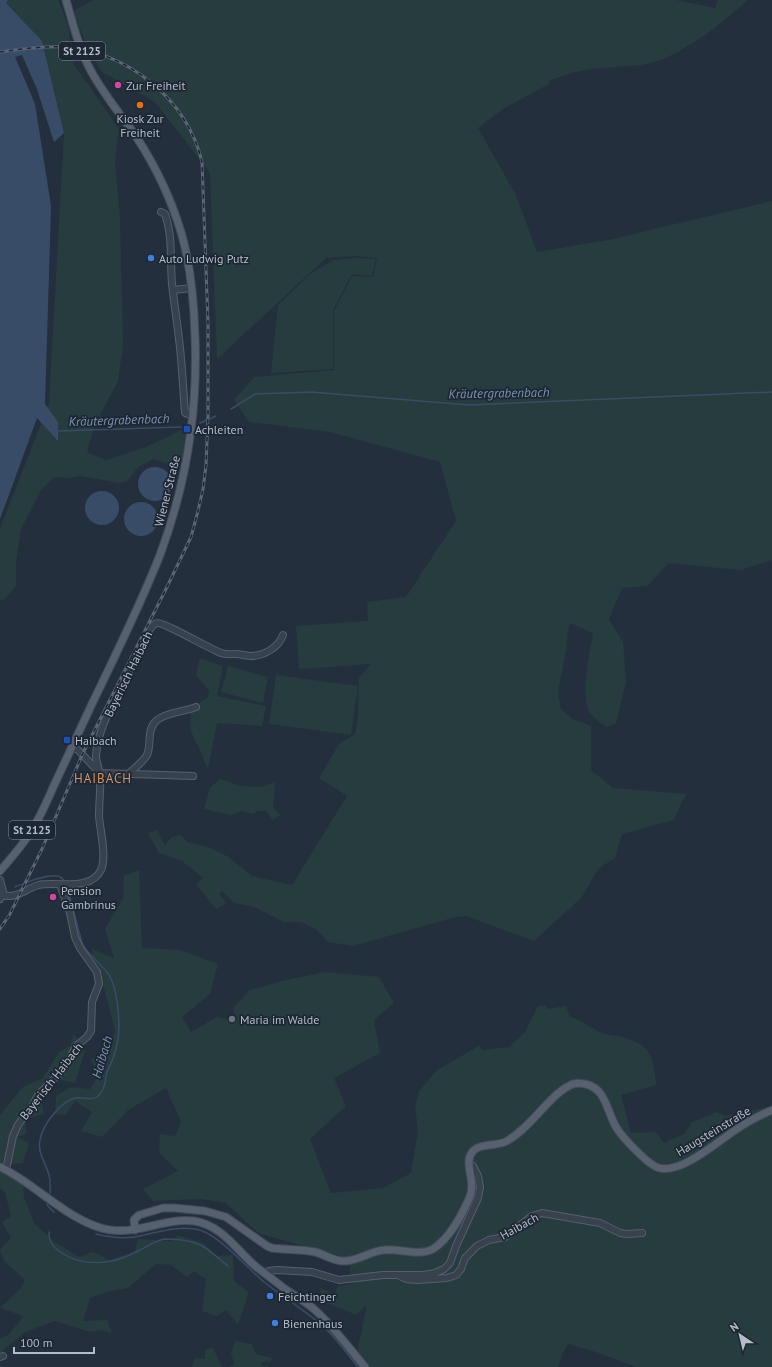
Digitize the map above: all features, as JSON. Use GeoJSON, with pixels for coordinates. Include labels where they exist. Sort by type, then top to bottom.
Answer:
{"type":"FeatureCollection","features":[{"type":"Feature","properties":{"kind":"main road","name":"Wiener Straße"},"geometry":{"type":"LineString","coordinates":[[0,871],[19,850],[41,814],[135,614],[160,555],[176,505],[184,472],[193,416],[196,358],[195,322],[188,261],[182,235],[170,200],[160,178],[137,138],[107,97],[84,56],[77,40],[66,0]]}},
{"type":"Feature","properties":{"kind":"main road","name":"Haugsteinstraße"},"geometry":{"type":"LineString","coordinates":[[135,1230],[134,1220],[139,1215],[163,1208],[175,1208],[205,1211],[226,1217],[272,1248],[314,1252],[342,1261],[384,1250],[425,1252],[437,1246],[448,1236],[470,1197],[473,1185],[470,1157],[474,1150],[481,1147],[497,1145],[506,1141],[521,1130],[563,1090],[572,1084],[583,1083],[596,1089],[606,1103],[616,1127],[624,1138],[654,1166],[664,1168],[676,1166],[691,1160],[743,1125],[772,1110]]}},
{"type":"Feature","properties":{"kind":"main road"},"geometry":{"type":"LineString","coordinates":[[3,1168],[80,1219],[98,1227],[116,1230],[135,1230],[178,1221],[188,1221],[204,1223],[217,1230],[224,1235],[248,1260],[316,1311],[365,1367]]}},
{"type":"Feature","properties":{"kind":"street"},"geometry":{"type":"LineString","coordinates":[[161,212],[165,214],[171,237],[170,254],[185,412],[193,416]]}},
{"type":"Feature","properties":{"kind":"street"},"geometry":{"type":"LineString","coordinates":[[171,237],[182,235]]}},
{"type":"Feature","properties":{"kind":"street"},"geometry":{"type":"LineString","coordinates":[[173,290],[192,288]]}},
{"type":"Feature","properties":{"kind":"street","name":"Bayerisch Haibach"},"geometry":{"type":"LineString","coordinates":[[0,880],[3,888],[1,897],[16,896],[38,886],[79,884],[92,879],[101,870],[103,858],[99,815],[100,773],[96,758],[97,745],[100,732],[154,624],[163,624],[226,654],[251,656],[261,654],[270,649],[281,639],[283,635]]}},
{"type":"Feature","properties":{"kind":"street"},"geometry":{"type":"LineString","coordinates":[[129,773],[147,755],[151,730],[158,719],[196,707]]}},
{"type":"Feature","properties":{"kind":"street"},"geometry":{"type":"LineString","coordinates":[[72,747],[78,750],[100,773],[193,776]]}},
{"type":"Feature","properties":{"kind":"street","name":"Bayerisch Haibach"},"geometry":{"type":"LineString","coordinates":[[3,1168],[18,1125],[29,1112],[38,1095],[61,1072],[76,1046],[87,1037],[91,1031],[92,1002],[99,984],[97,972],[83,953],[75,937],[62,884]]}},
{"type":"Feature","properties":{"kind":"street"},"geometry":{"type":"LineString","coordinates":[[398,1275],[423,1275],[435,1273],[444,1269],[450,1263],[460,1235],[475,1205],[480,1187],[478,1176],[473,1166],[470,1167]]}},
{"type":"Feature","properties":{"kind":"street","name":"Haibach"},"geometry":{"type":"LineString","coordinates":[[266,1274],[269,1271],[277,1270],[312,1272],[339,1280],[374,1275],[398,1275],[406,1279],[418,1280],[451,1277],[456,1275],[461,1269],[465,1258],[477,1246],[489,1240],[505,1237],[536,1214],[548,1214],[594,1222],[605,1225],[620,1233],[642,1233]]}},
{"type":"Feature","properties":{"kind":"green space"},"geometry":{"type":"Polygon","coordinates":[[[8,0],[58,0],[68,25],[73,63],[119,129],[115,161],[120,217],[123,345],[118,381],[94,427],[87,452],[106,460],[146,447],[186,428],[183,459],[165,463],[154,459],[138,467],[127,482],[119,483],[80,476],[68,478],[54,477],[41,490],[21,529],[16,563],[16,586],[5,599],[0,600],[0,528],[49,404],[64,133],[42,41],[6,3],[8,0]]]}},
{"type":"Feature","properties":{"kind":"green space"},"geometry":{"type":"Polygon","coordinates":[[[93,0],[676,0],[715,8],[718,0],[748,0],[702,37],[676,53],[651,63],[633,66],[588,69],[555,78],[549,81],[549,84],[503,109],[478,128],[516,195],[537,252],[614,239],[772,201],[772,560],[740,570],[669,563],[647,586],[622,588],[609,619],[623,642],[626,682],[616,723],[607,727],[590,713],[587,705],[587,673],[593,633],[570,623],[558,692],[561,709],[571,718],[591,726],[591,770],[613,788],[686,794],[674,820],[622,834],[615,858],[598,869],[582,897],[534,941],[466,916],[452,918],[353,946],[328,942],[317,930],[301,922],[284,922],[254,907],[234,903],[222,891],[219,893],[226,903],[216,909],[196,884],[203,878],[182,861],[159,853],[148,833],[157,830],[165,845],[172,837],[181,835],[187,842],[208,847],[227,856],[252,876],[292,885],[347,796],[319,778],[339,744],[355,734],[358,715],[359,678],[371,664],[299,669],[296,626],[368,621],[367,602],[406,597],[456,521],[440,462],[330,432],[249,422],[234,400],[254,377],[334,370],[334,311],[352,276],[373,277],[377,258],[354,256],[326,258],[217,359],[210,173],[155,102],[102,72],[87,47],[73,11],[93,0]]]}},
{"type":"Feature","properties":{"kind":"green space"},"geometry":{"type":"Polygon","coordinates":[[[355,258],[376,259],[372,276],[352,274],[333,310],[333,369],[271,373],[278,305],[311,273],[334,260],[355,258]]]}},
{"type":"Feature","properties":{"kind":"green space"},"geometry":{"type":"Polygon","coordinates":[[[200,658],[223,666],[217,696],[266,706],[262,726],[217,723],[208,769],[190,729],[191,709],[208,697],[209,691],[196,675],[200,658]]]}},
{"type":"Feature","properties":{"kind":"green space"},"geometry":{"type":"Polygon","coordinates":[[[228,666],[268,677],[263,703],[221,692],[228,666]]]}},
{"type":"Feature","properties":{"kind":"green space"},"geometry":{"type":"Polygon","coordinates":[[[276,675],[358,686],[351,735],[269,724],[276,675]]]}},
{"type":"Feature","properties":{"kind":"green space"},"geometry":{"type":"Polygon","coordinates":[[[220,779],[241,786],[260,787],[275,782],[273,808],[281,815],[273,820],[266,811],[258,811],[252,814],[242,811],[230,815],[204,809],[210,788],[220,779]]]}},
{"type":"Feature","properties":{"kind":"green space"},"geometry":{"type":"Polygon","coordinates":[[[139,870],[142,948],[181,950],[218,964],[210,994],[182,1017],[191,1032],[217,1017],[236,1021],[233,1008],[250,990],[324,972],[379,977],[394,1003],[374,1020],[380,1053],[334,1078],[346,1106],[310,1139],[331,1193],[383,1188],[411,1173],[418,1131],[415,1107],[419,1091],[436,1071],[480,1045],[482,1050],[509,1047],[525,1032],[538,1006],[545,1005],[548,1009],[566,1006],[570,1017],[605,1034],[632,1040],[640,1044],[649,1053],[654,1066],[656,1085],[621,1095],[631,1133],[656,1132],[664,1143],[684,1134],[692,1122],[717,1112],[724,1116],[772,1106],[772,1367],[636,1367],[596,1352],[568,1344],[558,1367],[369,1367],[357,1352],[367,1305],[356,1315],[327,1303],[320,1295],[321,1288],[334,1294],[338,1286],[351,1284],[349,1258],[258,1233],[226,1203],[201,1199],[153,1201],[143,1189],[178,1171],[159,1153],[160,1134],[175,1136],[181,1122],[166,1088],[128,1110],[102,1137],[81,1131],[92,1112],[75,1101],[66,1115],[55,1114],[56,1096],[71,1087],[90,1089],[97,1078],[91,1059],[109,1054],[115,1030],[99,969],[93,959],[92,949],[114,958],[105,929],[123,898],[124,876],[139,870]]]}},
{"type":"Feature","properties":{"kind":"green space"},"geometry":{"type":"Polygon","coordinates":[[[74,1034],[85,1051],[75,1083],[60,1080],[41,1097],[44,1114],[25,1119],[26,1134],[18,1137],[29,1143],[23,1163],[10,1164],[3,1170],[23,1184],[24,1198],[35,1224],[56,1243],[80,1257],[93,1252],[110,1260],[135,1251],[138,1239],[171,1241],[178,1235],[203,1243],[217,1256],[233,1255],[234,1281],[249,1292],[238,1325],[226,1310],[217,1316],[202,1311],[206,1279],[194,1271],[187,1277],[171,1265],[156,1264],[128,1288],[110,1291],[90,1298],[83,1321],[107,1320],[112,1333],[101,1330],[90,1332],[55,1321],[25,1332],[0,1353],[0,1339],[8,1335],[24,1316],[0,1308],[20,1289],[25,1280],[5,1262],[0,1250],[11,1238],[2,1222],[11,1216],[5,1192],[0,1188],[0,1115],[23,1087],[43,1078],[59,1052],[70,1046],[74,1034]]]}},
{"type":"Feature","properties":{"kind":"green space"},"geometry":{"type":"Polygon","coordinates":[[[235,1341],[252,1344],[256,1354],[272,1358],[271,1362],[262,1362],[261,1366],[269,1367],[229,1367],[234,1364],[231,1353],[235,1341]]]}},
{"type":"Feature","properties":{"kind":"green space"},"geometry":{"type":"Polygon","coordinates":[[[213,1348],[222,1367],[192,1367],[195,1358],[205,1359],[205,1349],[213,1348]]]}},
{"type":"Feature","properties":{"kind":"water"},"geometry":{"type":"Polygon","coordinates":[[[0,0],[8,0],[6,3],[42,41],[64,133],[54,142],[37,89],[22,55],[15,57],[35,104],[51,206],[45,404],[58,422],[58,441],[37,418],[0,519],[0,0]]]}},
{"type":"Feature","properties":{"kind":"water"},"geometry":{"type":"Polygon","coordinates":[[[152,467],[158,467],[167,472],[171,478],[171,490],[167,496],[158,501],[152,501],[143,496],[138,487],[138,481],[143,472],[152,467]]]}},
{"type":"Feature","properties":{"kind":"water"},"geometry":{"type":"Polygon","coordinates":[[[99,491],[105,491],[114,496],[118,502],[118,514],[114,520],[105,525],[99,525],[90,520],[85,511],[85,505],[90,496],[99,491]]]}},
{"type":"Feature","properties":{"kind":"water"},"geometry":{"type":"Polygon","coordinates":[[[138,502],[144,502],[153,507],[157,513],[157,525],[153,531],[144,536],[138,536],[129,531],[124,522],[124,516],[129,507],[138,502]]]}},
{"type":"Feature","properties":{"kind":"waterway","name":"Kräutergrabenbach"},"geometry":{"type":"LineString","coordinates":[[231,409],[255,394],[311,392],[469,405],[772,392]]}},
{"type":"Feature","properties":{"kind":"waterway","name":"Kräutergrabenbach"},"geometry":{"type":"LineString","coordinates":[[200,423],[216,416]]}},
{"type":"Feature","properties":{"kind":"waterway","name":"Kräutergrabenbach"},"geometry":{"type":"LineString","coordinates":[[58,431],[181,427]]}},
{"type":"Feature","properties":{"kind":"waterway","name":"Haibach"},"geometry":{"type":"LineString","coordinates":[[15,887],[47,876],[60,877],[65,882]]}},
{"type":"Feature","properties":{"kind":"waterway","name":"Haibach"},"geometry":{"type":"LineString","coordinates":[[50,1193],[50,1177],[42,1158],[39,1144],[44,1128],[53,1114],[64,1103],[76,1098],[92,1099],[100,1095],[107,1071],[115,1052],[119,1030],[117,1003],[112,981],[106,970],[89,953],[82,943],[67,887]]}},
{"type":"Feature","properties":{"kind":"waterway","name":"Haibach"},"geometry":{"type":"LineString","coordinates":[[47,1204],[54,1212]]}},
{"type":"Feature","properties":{"kind":"waterway"},"geometry":{"type":"LineString","coordinates":[[96,1234],[125,1238],[179,1228],[203,1231],[222,1243],[264,1282],[320,1323],[358,1367]]}},
{"type":"Feature","properties":{"kind":"waterway","name":"Haibach"},"geometry":{"type":"LineString","coordinates":[[49,1232],[51,1242],[56,1249],[71,1258],[80,1261],[100,1262],[120,1259],[158,1241],[170,1239],[200,1245],[228,1266]]}},
{"type":"Feature","properties":{"kind":"railway"},"geometry":{"type":"LineString","coordinates":[[0,52],[56,47],[88,51],[110,58],[132,69],[169,99],[183,118],[194,139],[202,162],[208,323],[208,416],[206,465],[203,489],[191,537],[83,753],[42,849],[10,914],[0,929]]}},
{"type":"Feature","properties":{"kind":"place","name":"Zur Freiheit"},"geometry":{"type":"Point","coordinates":[118,85]}},
{"type":"Feature","properties":{"kind":"place","name":"Kiosk Zur Freiheit"},"geometry":{"type":"Point","coordinates":[140,105]}},
{"type":"Feature","properties":{"kind":"place","name":"Auto Ludwig Putz"},"geometry":{"type":"Point","coordinates":[151,258]}},
{"type":"Feature","properties":{"kind":"place","name":"Achleiten"},"geometry":{"type":"Point","coordinates":[187,429]}},
{"type":"Feature","properties":{"kind":"place","name":"Haibach"},"geometry":{"type":"Point","coordinates":[67,740]}},
{"type":"Feature","properties":{"kind":"place","name":"Pension Gambrinus"},"geometry":{"type":"Point","coordinates":[53,897]}},
{"type":"Feature","properties":{"kind":"place","name":"Maria im Walde"},"geometry":{"type":"Point","coordinates":[232,1019]}},
{"type":"Feature","properties":{"kind":"place","name":"Feichtinger"},"geometry":{"type":"Point","coordinates":[270,1296]}},
{"type":"Feature","properties":{"kind":"place","name":"Bienenhaus"},"geometry":{"type":"Point","coordinates":[275,1323]}},
{"type":"Feature","properties":{"kind":"district","name":"HAIBACH"},"geometry":{"type":"Point","coordinates":[103,778]}}]}
